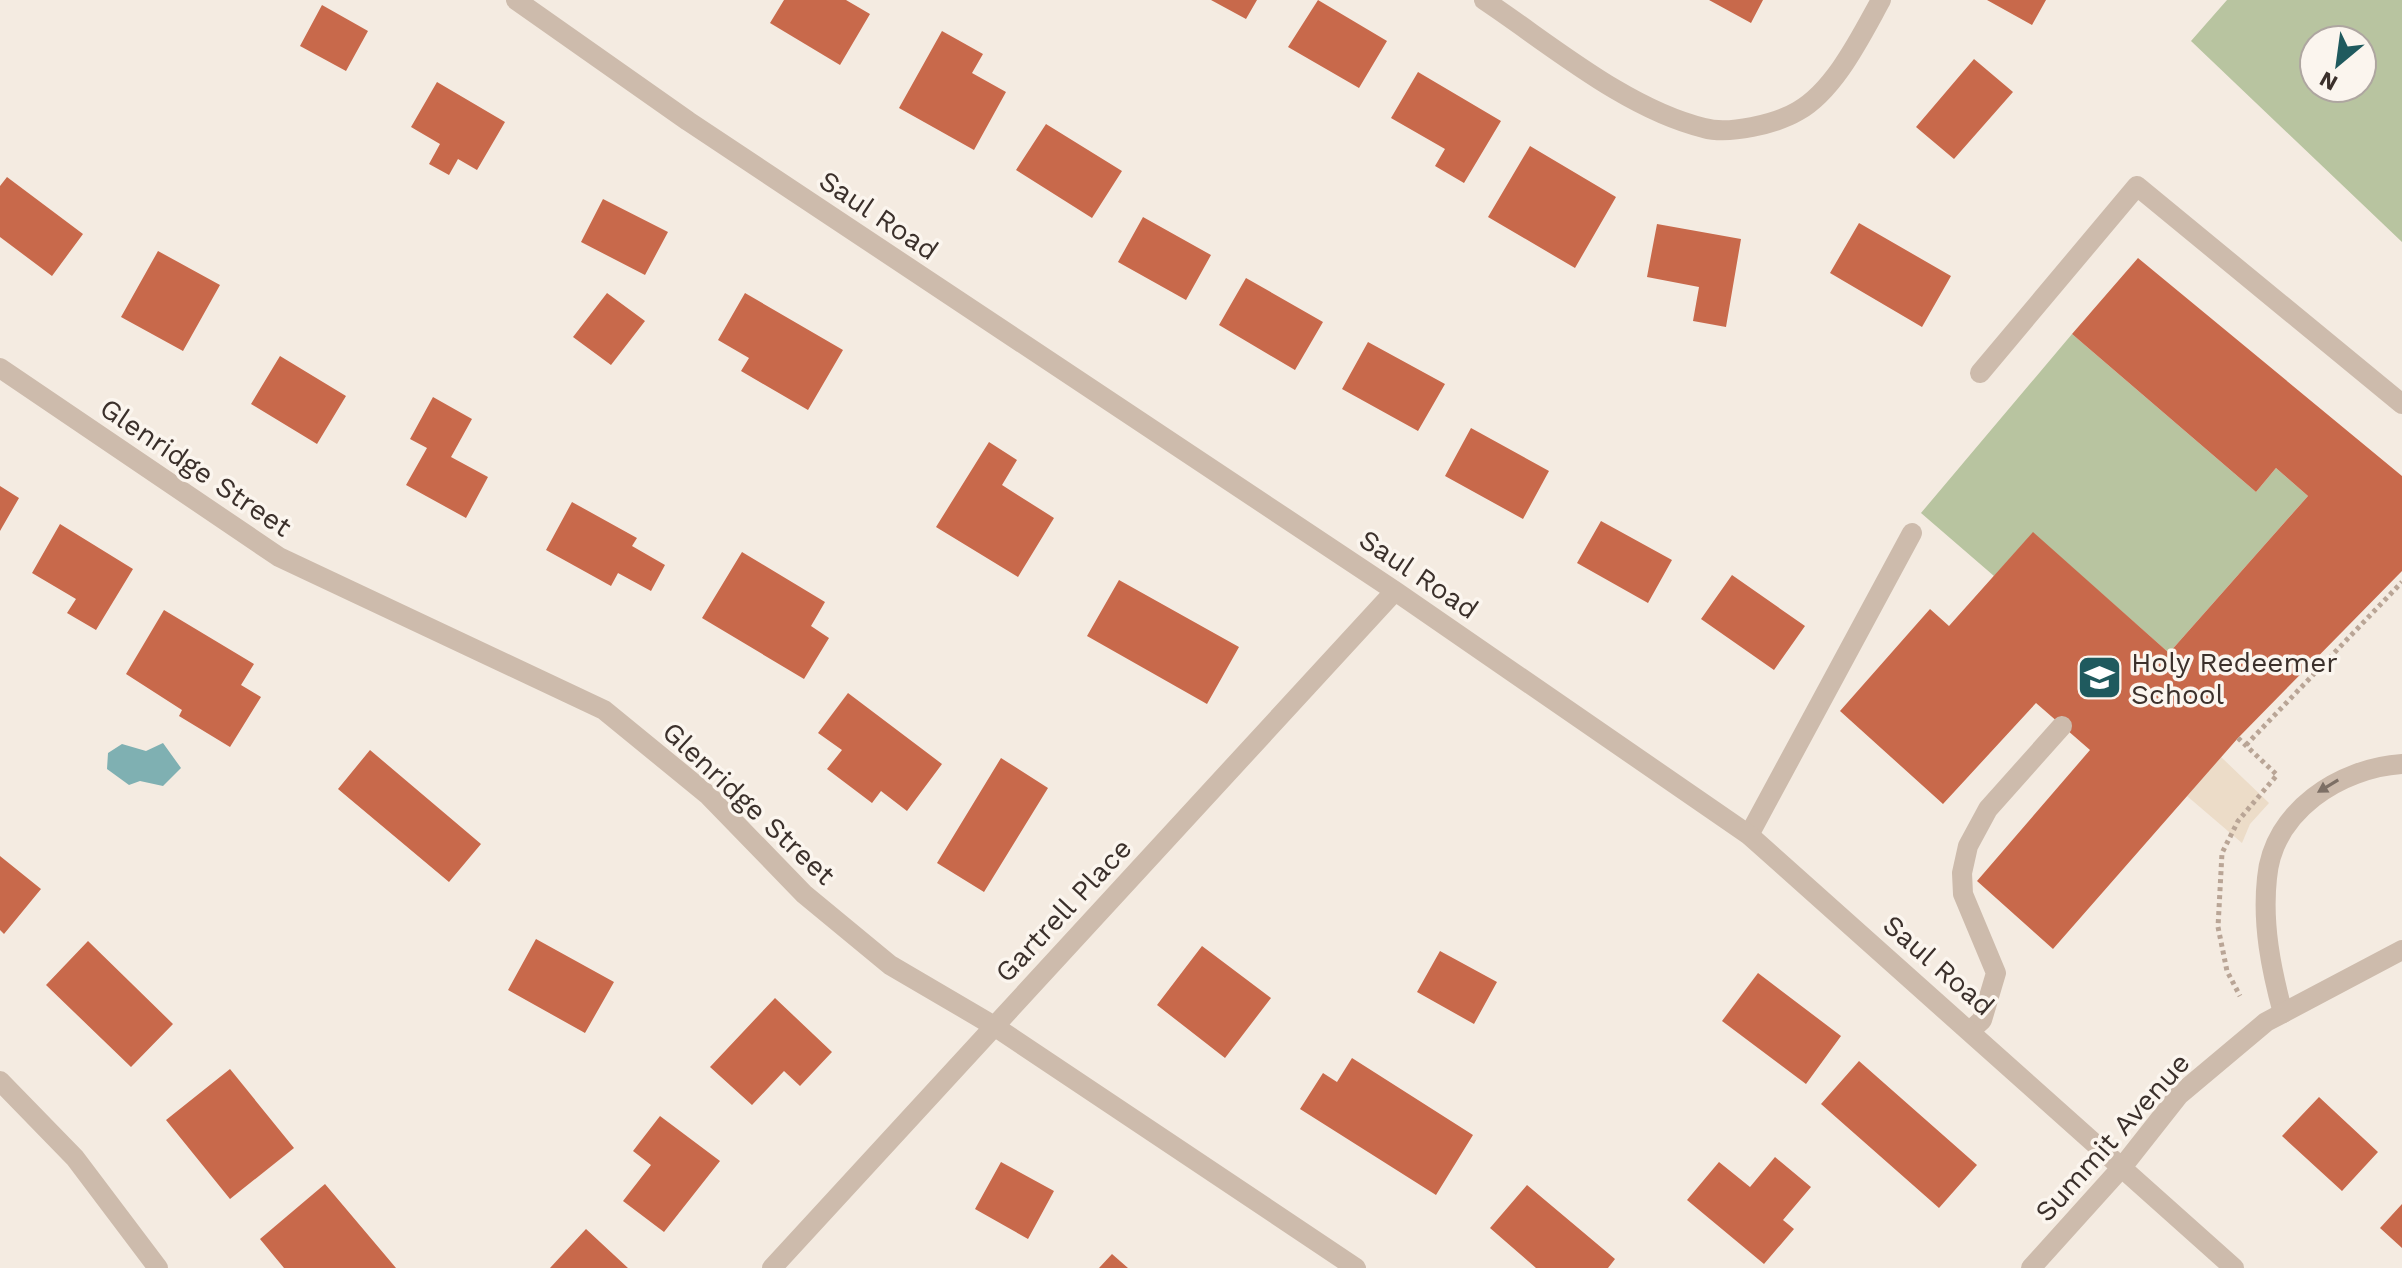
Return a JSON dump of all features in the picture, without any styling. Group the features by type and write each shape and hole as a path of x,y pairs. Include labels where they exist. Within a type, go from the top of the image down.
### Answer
{"street":[{"name":"Saul Road","path":"516,0 688,121 1395,591 1749,835 2234,1268"},
{"path":"1484,0 1640,104 1705,129 1738,131 1799,111 1844,67 1881,0"},
{"path":"1980,373 2137,186 2402,404"},
{"name":"Glenridge Street","path":"0,368 279,557 604,710 708,795 804,894 890,965 994,1026 1356,1268"},
{"path":"1749,835 1912,533"},
{"name":"Gartrell Place","path":"772,1268 1395,591"},
{"path":"1971,1030 1982,1020 1996,973 1963,894 1962,873 1968,846 1988,809 2062,726"},
{"path":"2283,1013 2269,964 2266,917 2267,876 2278,842 2313,796 2342,778 2365,770 2402,764"},
{"name":"Summit Avenue","path":"2031,1268 2123,1166 2179,1095 2266,1022 2402,950"},
{"path":"0,1081 75,1158 158,1268"}],"path":[{"path":"2246,745 2402,582"},
{"path":"2238,738 2277,775 2238,821 2222,853 2218,927 2227,971 2240,996"}],"green space":[{"path":"2227,0 2402,0 2402,242 2191,41"},
{"path":"2072,334 2256,492 2276,468 2308,496 2169,653 2033,533 1994,576 1921,513"}],"shaded area":[{"path":"2221,757 2269,803 2250,824 2242,843 2187,796"}],"water":[{"path":"163,743 181,768 163,786 140,781 129,785 107,769 108,753 122,744 146,751"}],"building":[{"path":"784,0 846,0 870,14 840,65 770,23"},
{"path":"1211,0 1257,0 1246,19"},
{"path":"1318,0 1387,41 1359,88 1288,47"},
{"path":"1709,0 1763,0 1751,23"},
{"path":"1987,0 2046,0 2032,25"},
{"path":"322,5 368,31 346,71 300,46"},
{"path":"942,31 983,54 972,73 1006,92 974,150 899,108"},
{"path":"1974,59 2013,92 1954,159 1916,127"},
{"path":"1418,72 1501,121 1464,183 1435,166 1445,149 1391,118"},
{"path":"437,82 505,122 477,170 458,159 449,175 429,164 440,144 411,127"},
{"path":"1046,124 1122,171 1092,218 1016,170"},
{"path":"1530,146 1616,197 1575,268 1488,217"},
{"path":"7,177 83,234 52,276 0,237 0,186"},
{"path":"603,199 668,232 645,275 581,242"},
{"path":"1143,217 1211,255 1186,300 1118,262"},
{"path":"1859,223 1951,276 1922,327 1830,273"},
{"path":"1657,224 1741,239 1726,327 1693,321 1699,287 1647,277"},
{"path":"158,251 220,285 183,351 121,317"},
{"name":"Holy Redeemer School","path":"2138,258 2402,476 2402,571 2238,738 2053,949 1977,881 2090,750 2036,703 1943,804 1840,711 1930,609 1949,626 2033,532 2169,653 2308,496 2276,468 2256,492 2072,334"},
{"path":"1246,278 1323,322 1295,370 1219,325"},
{"path":"607,293 645,321 611,365 573,337"},
{"path":"745,293 843,350 808,410 741,371 749,358 718,340"},
{"path":"1368,342 1445,384 1418,431 1342,389"},
{"path":"280,356 346,396 317,444 251,404"},
{"path":"433,397 472,419 451,457 488,477 466,518 406,485 427,448 410,439"},
{"path":"1471,428 1549,471 1523,519 1445,476"},
{"path":"989,442 1017,460 1002,485 1054,518 1018,577 936,527"},
{"path":"0,486 19,498 0,531"},
{"path":"572,502 637,538 632,546 665,565 651,591 618,573 611,586 546,550"},
{"path":"1601,521 1672,560 1648,603 1577,563"},
{"path":"60,524 133,569 96,630 67,613 76,599 32,573"},
{"path":"742,552 825,602 811,626 829,638 804,679 702,618"},
{"path":"1732,575 1805,626 1774,670 1701,619"},
{"path":"1119,580 1239,647 1207,704 1087,636"},
{"path":"164,610 254,664 241,685 261,697 230,747 179,716 182,710 126,674"},
{"path":"848,693 942,764 907,811 881,791 872,803 827,769 842,750 818,733"},
{"path":"370,750 481,844 449,882 338,789"},
{"path":"1001,758 1048,788 984,892 937,863"},
{"path":"0,856 41,889 4,934 0,930"},
{"path":"536,939 614,982 585,1033 508,990"},
{"path":"88,941 173,1024 131,1067 46,985"},
{"path":"1202,946 1271,998 1225,1058 1157,1005"},
{"path":"1440,951 1497,982 1474,1024 1417,992"},
{"path":"1758,973 1841,1036 1806,1084 1722,1021"},
{"path":"775,998 832,1052 800,1086 784,1071 752,1105 710,1067"},
{"path":"1352,1058 1473,1135 1436,1195 1300,1109 1323,1073 1337,1082"},
{"path":"1859,1061 1977,1165 1939,1208 1821,1104"},
{"path":"230,1069 294,1148 230,1199 166,1120"},
{"path":"2319,1097 2378,1152 2342,1191 2282,1136"},
{"path":"660,1116 720,1161 664,1232 623,1201 651,1165 633,1151"},
{"path":"1775,1157 1811,1187 1783,1220 1794,1229 1764,1264 1687,1200 1719,1162 1750,1187"},
{"path":"1001,1162 1054,1191 1028,1239 975,1209"},
{"path":"325,1184 396,1268 284,1268 260,1239"},
{"path":"1527,1185 1615,1259 1608,1268 1536,1268 1490,1228"},
{"path":"2402,1204 2402,1248 2380,1228"},
{"path":"586,1229 628,1268 550,1268"},
{"path":"1112,1254 1128,1268 1099,1268"}],"place":[{"name":"Holy Redeemer School","path":"2100,678"}]}
